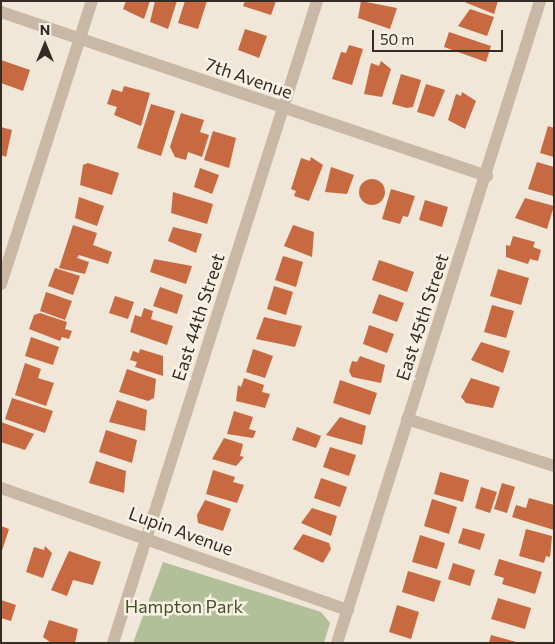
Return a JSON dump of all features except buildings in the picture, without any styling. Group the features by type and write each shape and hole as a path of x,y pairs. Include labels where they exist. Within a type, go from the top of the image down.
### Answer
{"street":[{"path":"1,284 92,1"},
{"name":"East 44th Street","path":"113,643 317,1"},
{"name":"East 45th Street","path":"338,643 487,176 540,1"},
{"name":"7th Avenue","path":"1,12 487,176"},
{"path":"408,419 554,466"},
{"name":"Lupin Avenue","path":"1,488 147,537 348,610"}],"green space":[{"name":"Hampton Park","path":"163,562 321,612 330,623 324,643 133,643"}]}
